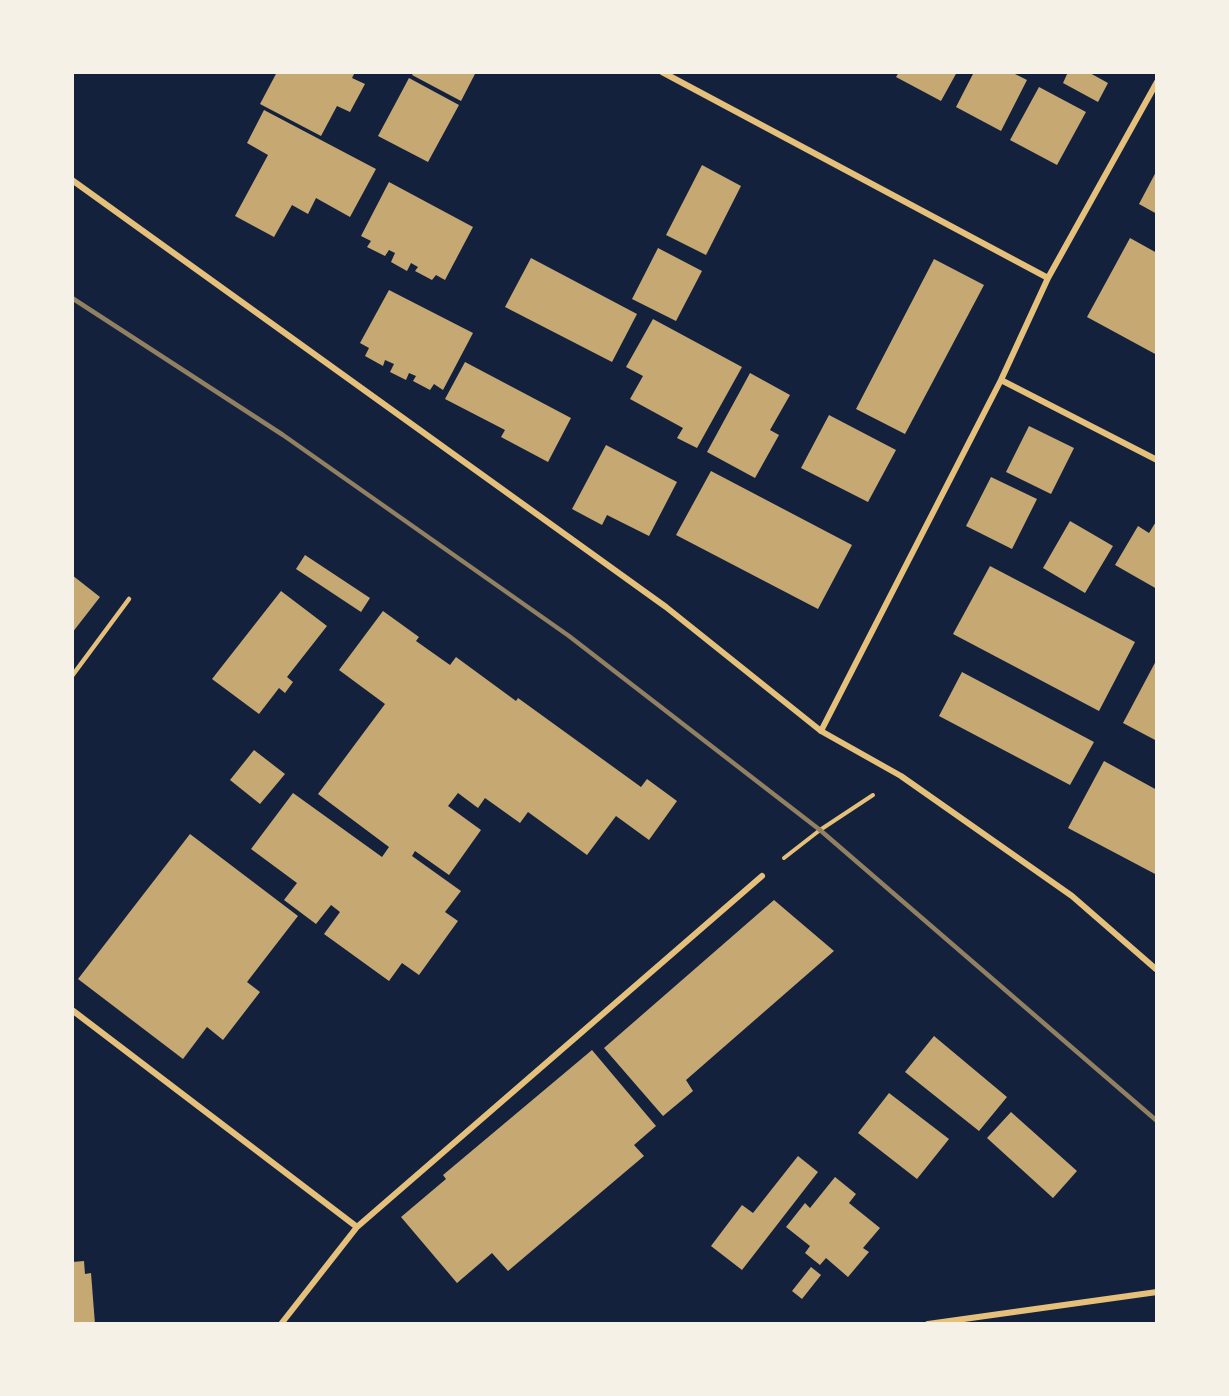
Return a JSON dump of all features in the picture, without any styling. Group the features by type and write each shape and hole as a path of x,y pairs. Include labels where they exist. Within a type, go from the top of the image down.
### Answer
{"street":[{"path":"662,72 1048,278"},
{"path":"821,731 1001,380 1048,278 1157,82"},
{"path":"72,180 666,607 821,731 901,776 1072,896 1157,970"},
{"path":"1001,380 1157,460"},
{"path":"282,1324 357,1227 762,876"},
{"path":"72,1010 357,1227"},
{"path":"928,1324 1157,1292"}],"lane":[{"path":"72,676 129,599"}],"path":[{"path":"762,876 820,830 901,776"}],"building":[{"path":"277,72 355,72 352,78 365,84 350,112 337,106 321,136 260,104"},
{"path":"414,72 476,72 461,101 412,75"},
{"path":"899,72 957,72 941,101 896,77"},
{"path":"974,72 1011,72 1027,80 1001,131 956,107"},
{"path":"1068,72 1088,72 1108,83 1098,102 1063,83"},
{"path":"409,78 459,105 428,162 378,136"},
{"path":"1039,87 1086,112 1057,165 1010,140"},
{"path":"264,110 376,169 350,217 316,198 308,214 292,205 274,237 235,216 268,155 247,143"},
{"path":"702,165 741,186 706,255 666,235"},
{"path":"1157,170 1157,214 1139,204"},
{"path":"389,182 473,227 445,280 436,275 432,280 415,271 418,267 411,263 407,271 391,262 395,253 389,250 385,256 367,247 371,241 361,236"},
{"path":"1130,238 1157,253 1157,355 1087,317"},
{"path":"658,248 702,271 676,321 632,299"},
{"path":"531,258 637,314 612,362 505,307"},
{"path":"934,259 984,285 905,434 856,409"},
{"path":"389,290 473,333 443,390 434,384 430,390 413,381 416,376 409,373 406,380 390,372 394,364 385,360 383,366 365,356 369,348 360,343"},
{"path":"653,319 742,367 697,448 677,438 683,428 630,399 643,376 626,367"},
{"path":"465,362 571,418 548,462 501,437 505,430 445,399"},
{"path":"750,373 790,395 770,430 779,435 755,478 707,452"},
{"path":"829,415 896,450 868,502 801,468"},
{"path":"1029,426 1074,448 1051,494 1006,472"},
{"path":"606,445 677,482 649,536 607,515 602,525 572,509"},
{"path":"711,471 852,545 818,609 676,535"},
{"path":"991,477 1037,499 1012,549 966,526"},
{"path":"1157,520 1157,589 1115,565 1138,526 1149,533"},
{"path":"1070,521 1113,546 1085,593 1043,568"},
{"path":"305,555 370,598 361,612 296,569"},
{"path":"990,566 1135,642 1099,711 953,634"},
{"path":"72,575 100,597 72,633"},
{"path":"281,591 327,626 287,677 293,682 285,693 279,688 259,714 212,679"},
{"path":"383,611 419,637 416,641 450,665 456,657 516,701 518,698 641,787 647,779 677,801 649,840 616,816 587,855 528,812 520,823 485,798 478,808 458,793 448,806 481,830 449,875 415,851 412,856 461,891 445,912 458,921 419,975 402,963 389,981 324,934 340,912 331,905 316,924 284,900 297,883 251,849 293,793 382,857 389,847 318,794 385,704 339,670"},
{"path":"1157,659 1157,741 1123,723"},
{"path":"962,672 1094,742 1070,785 939,716"},
{"path":"254,750 285,774 260,804 230,780"},
{"path":"1104,761 1157,790 1157,875 1068,828"},
{"path":"190,834 298,916 247,982 260,992 223,1040 207,1027 183,1059 78,979"},
{"path":"774,900 834,951 686,1080 693,1091 663,1116 604,1048"},
{"path":"934,1036 1007,1097 979,1131 905,1072"},
{"path":"592,1050 656,1126 634,1145 644,1156 508,1271 492,1253 457,1283 401,1217 446,1179 443,1175"},
{"path":"889,1093 949,1139 917,1179 858,1133"},
{"path":"1011,1112 1077,1171 1053,1198 987,1138"},
{"path":"798,1156 818,1172 742,1270 711,1246 742,1205 753,1213"},
{"path":"835,1177 856,1194 849,1203 880,1228 863,1248 869,1252 848,1277 826,1258 820,1265 805,1253 810,1246 786,1227 805,1203 810,1208"},
{"path":"84,1261 85,1274 91,1273 95,1324 72,1324 72,1262"},
{"path":"811,1267 821,1275 802,1299 792,1291"}],"railway":[{"path":"72,298 283,435 569,636 820,830 1157,1121"}]}
